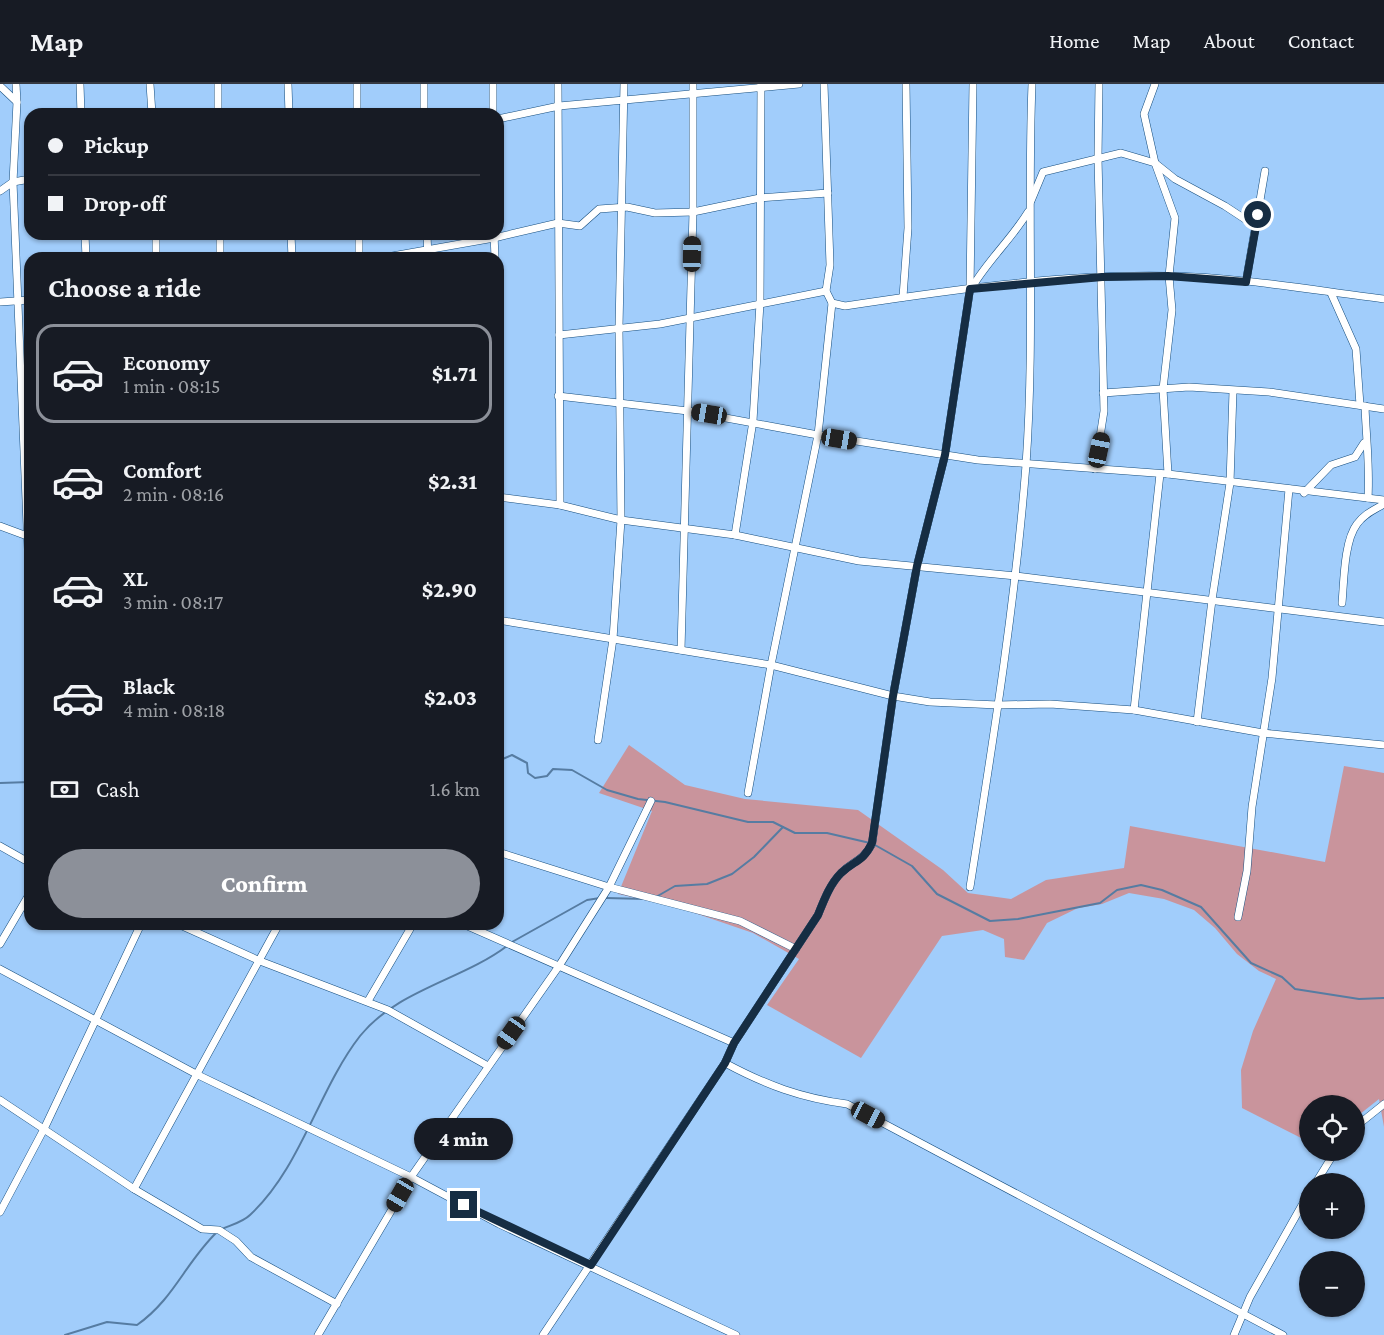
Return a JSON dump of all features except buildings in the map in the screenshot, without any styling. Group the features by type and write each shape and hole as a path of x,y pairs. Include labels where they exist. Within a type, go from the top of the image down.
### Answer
{"street":[{"path":"16,84 13,182 24,442"},
{"path":"80,84 81,108"},
{"path":"150,84 152,108"},
{"path":"218,84 218,108"},
{"path":"288,84 289,108"},
{"path":"357,84 357,108"},
{"path":"424,84 424,108"},
{"path":"493,84 493,108"},
{"path":"558,84 560,505"},
{"path":"598,740 613,639 621,520 619,328 624,84"},
{"path":"681,650 693,212 693,84"},
{"path":"504,118 559,106 799,84"},
{"path":"748,793 771,665 818,435 832,303 826,291 830,265 824,84"},
{"path":"903,297 908,217 906,84"},
{"path":"543,1335 725,1063 734,1043 841,873 865,857 872,843 893,696 917,566 945,455 970,289 973,84"},
{"path":"970,887 1016,576 1026,464 1032,84"},
{"path":"1095,469 1103,430 1102,277 1098,158 1099,84"},
{"path":"1134,710 1147,592 1164,474 1162,389 1172,310 1168,276 1175,218 1155,163 1143,114 1155,84"},
{"path":"0,86 17,102"},
{"path":"735,535 753,422 760,303 761,86"},
{"path":"970,289 984,266 1013,237 1029,211 1043,172 1121,153 1155,163 1175,179 1225,206 1257,227"},
{"path":"1246,282 1265,171"},
{"path":"0,191 13,182 24,179"},
{"path":"504,234 558,223 580,226 599,209 622,207 655,213 693,212 760,198 828,193"},
{"path":"428,240 428,249"},
{"path":"412,252 474,240"},
{"path":"832,303 845,306 970,289 1102,277 1168,276 1246,282 1384,299"},
{"path":"559,335 660,324 690,316 826,291"},
{"path":"1331,293 1356,349 1369,472 1368,498"},
{"path":"0,302 24,301"},
{"path":"1103,393 1189,387 1269,392 1384,409"},
{"path":"1197,722 1212,600 1230,483 1233,390"},
{"path":"558,396 688,411 945,455 1026,464 1164,474 1289,489 1304,493 1368,498 1384,502"},
{"path":"1304,493 1331,465 1354,457 1366,438"},
{"path":"1238,917 1247,871 1252,807 1279,608 1289,489"},
{"path":"504,498 560,505 621,520 684,526 735,535 796,550 859,561 1016,576 1384,622"},
{"path":"1342,603 1346,562 1356,525 1366,514 1384,502"},
{"path":"0,526 24,535"},
{"path":"504,621 771,665 893,696 930,702 998,705 1050,704 1134,710 1263,733 1384,745"},
{"path":"318,1335 411,1177 559,966 609,886 651,801"},
{"path":"0,846 24,860"},
{"path":"504,854 609,886 740,921 795,949"},
{"path":"0,944 24,903"},
{"path":"0,1212 44,1129 138,930"},
{"path":"191,930 260,961 368,1001 488,1066"},
{"path":"134,1190 276,930"},
{"path":"368,1001 409,930"},
{"path":"477,930 734,1043"},
{"path":"0,969 198,1075 411,1177 499,1224 591,1265 736,1335"},
{"path":"725,1063 763,1084 816,1100 847,1104 1283,1335"},
{"path":"0,1100 134,1190 202,1229 219,1230 236,1241 251,1257 338,1304"},
{"path":"1365,1119 1384,1104"},
{"path":"1234,1335 1299,1211"}],"shaded area":[{"path":"629,745 685,785 745,799 858,810 943,870 968,893 1011,899 1046,880 1124,868 1130,826 1325,862 1344,766 1384,773 1384,1127 1379,1099 1365,1110 1365,1095 1299,1095 1299,1137 1242,1108 1241,1070 1253,1031 1276,979 1259,971 1237,954 1215,928 1194,910 1164,899 1129,893 1102,904 1078,908 1047,923 1024,960 1005,957 1004,939 983,930 942,936 861,1058 767,1005 799,959 753,933 680,908 618,894 652,811 599,793"}],"waterway":[{"path":"504,758 512,755 527,763 528,773 535,778 547,776 553,769 572,770 607,790 638,799 665,802 748,822 773,822 795,833 827,833 870,843"},
{"path":"0,783 24,782"},
{"path":"656,897 675,886 707,884 732,874 754,857 783,827"},
{"path":"875,845 912,866 937,894 990,921 1018,919 1100,903 1117,890 1141,885 1162,890 1201,907 1251,963 1282,977 1295,989 1359,999 1384,998"},
{"path":"512,942 587,900 600,898"},
{"path":"606,898 645,899"},
{"path":"222,1229 247,1217 268,1196 296,1152 345,1057 375,1020 411,996 470,968 507,946"},
{"path":"65,1335 107,1322 137,1325 161,1304 196,1256 217,1232"}],"route":[{"path":"464,1205 499,1224 591,1265 725,1063 734,1043 818,915 827,893 841,873 865,857 872,843 893,696 917,566 945,455 970,289 1102,277 1168,276 1246,282 1258,215"}]}
